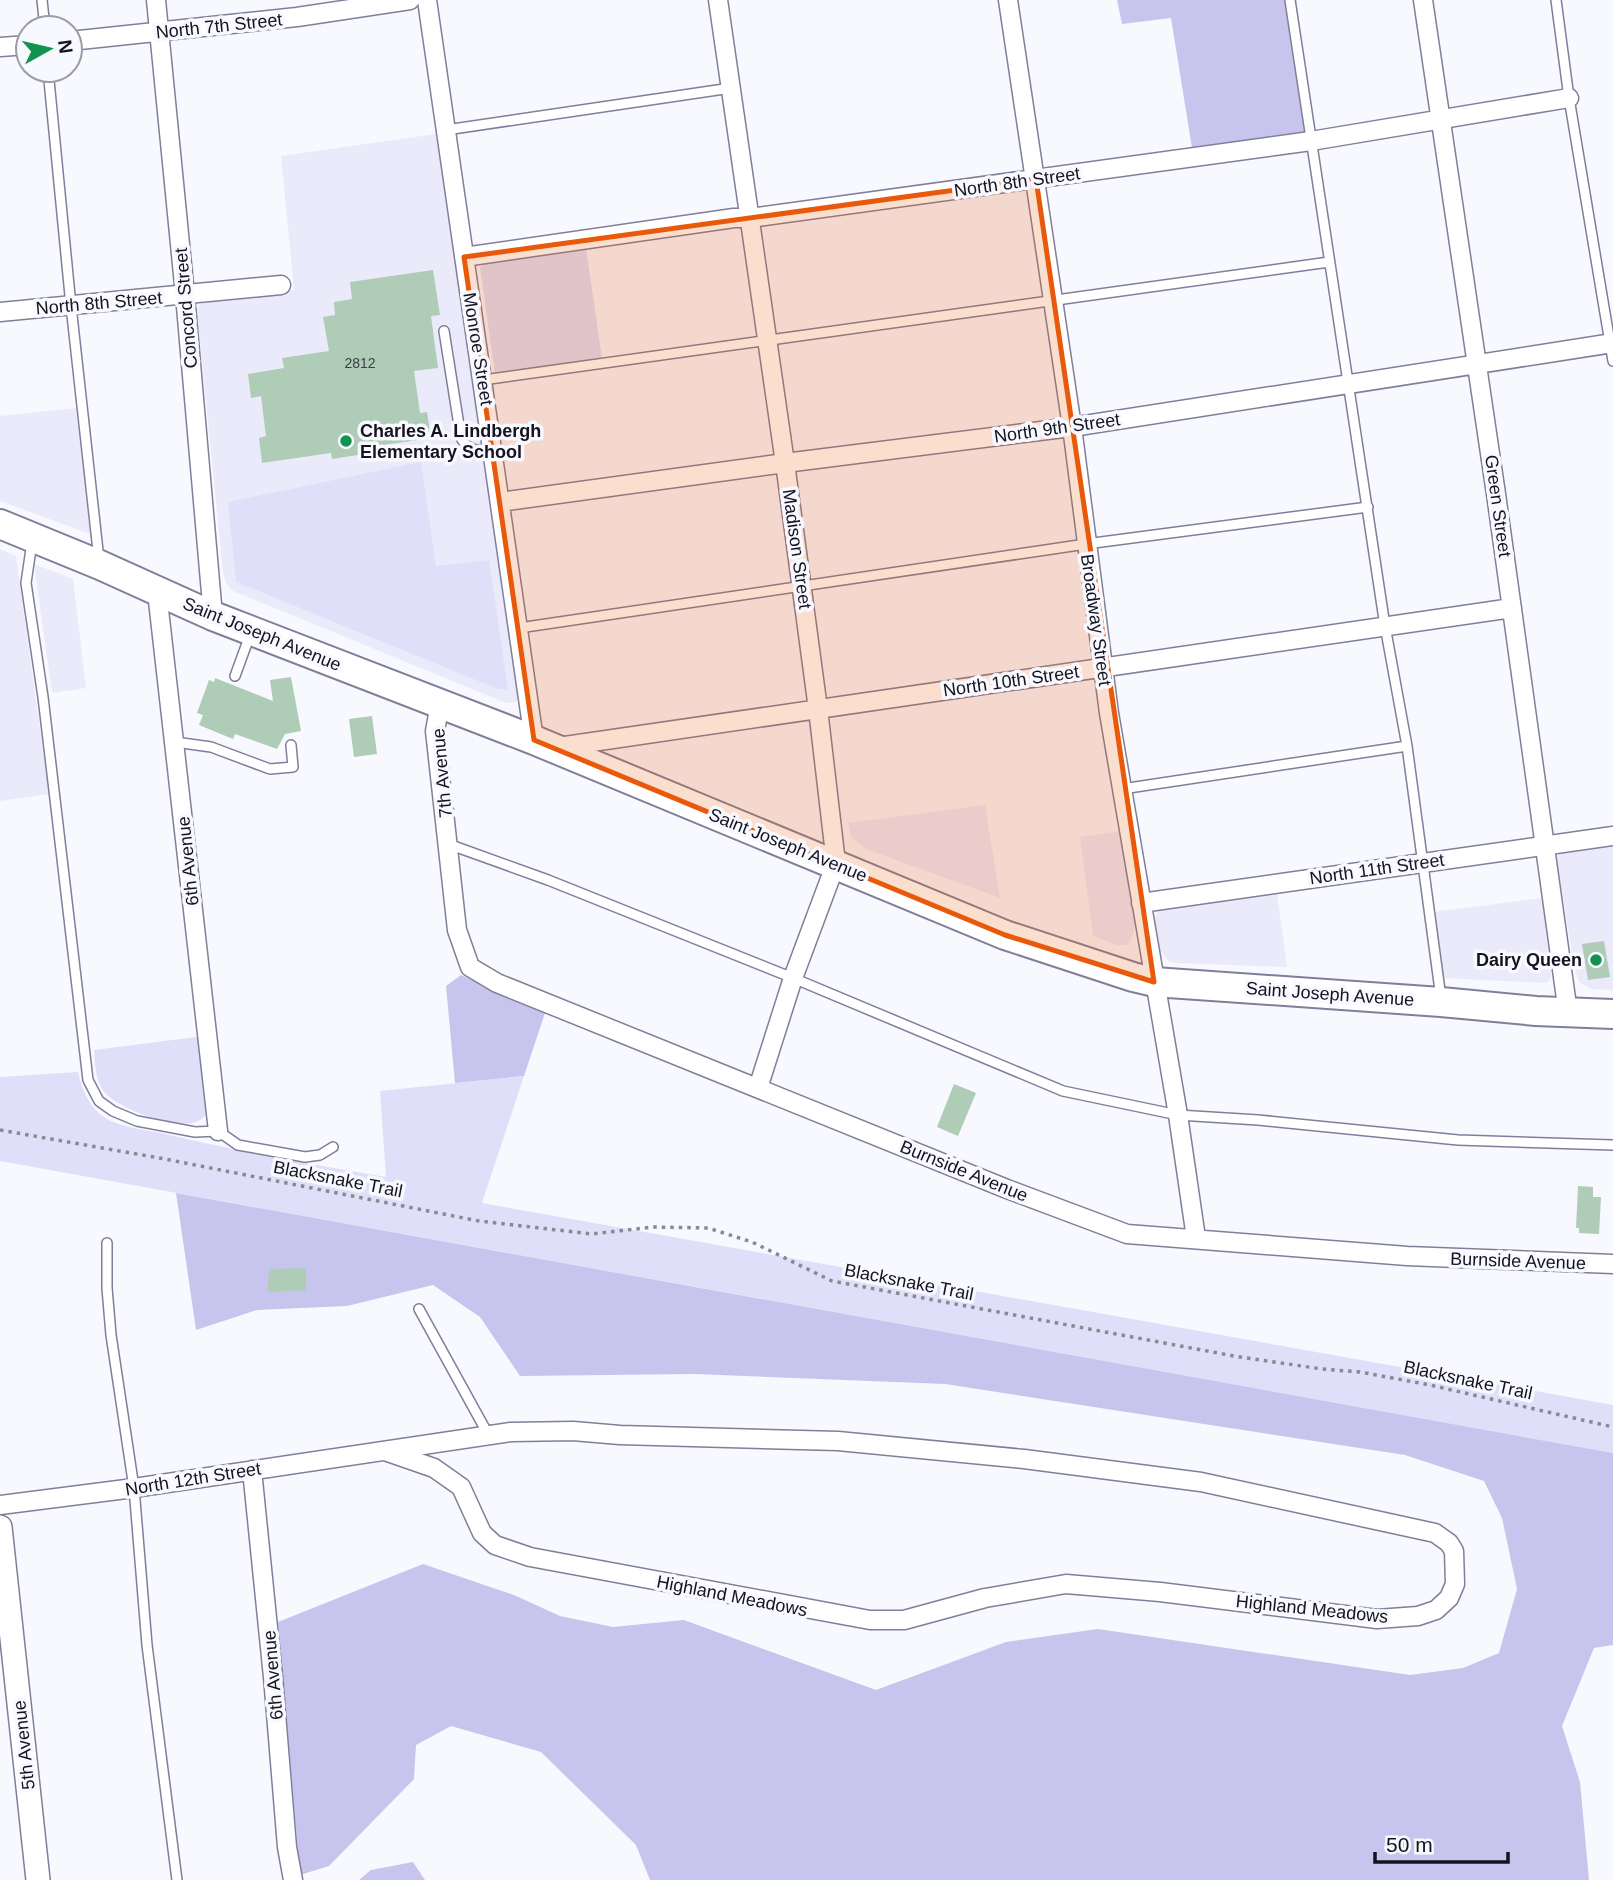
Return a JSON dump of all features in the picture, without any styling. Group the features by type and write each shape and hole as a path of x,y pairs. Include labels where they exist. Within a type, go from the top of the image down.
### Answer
{"main road":[{"name":"Saint Joseph Avenue","path":"0,524 213,616 542,744 836,863 1005,935 1154,982 1568,1013 1613,1014"}],"street":[{"name":"Concord Street","path":"156,0 213,616"},
{"name":"North 7th Street","path":"84,40 297,17 410,0"},
{"name":"Monroe Street","path":"427,0 519,628 542,744"},
{"name":"Madison Street","path":"718,0 802,586 836,863 793,978 758,1088"},
{"name":"Broadway Street","path":"1008,0 1054,300 1103,667 1196,1238"},
{"name":"Green Street","path":"1423,0 1568,1013"},
{"name":"North 8th Street","path":"464,257 1311,141 1569,98"},
{"name":"North 8th Street","path":"0,312 281,285"},
{"name":"North 9th Street","path":"500,502 1072,427 1476,363 1612,349"},
{"name":"6th Avenue","path":"158,592 218,1131"},
{"name":"North 10th Street","path":"542,744 818,709 1512,608"},
{"name":"7th Avenue","path":"440,703 435,731 448,844"},
{"name":"North 11th Street","path":"1141,903 1613,836"},
{"name":"Burnside Avenue","path":"448,844 457,930 465,957 476,973 497,984 1007,1189 1127,1234 1407,1256 1613,1264"},
{"name":"Highland Meadows","path":"573,1431 620,1435 838,1441 1024,1459 1201,1482 1436,1533 1454,1550 1455,1584 1449,1598 1436,1610 1418,1616 1377,1619 1160,1592 1066,1584 985,1598 904,1620 870,1620 530,1558 495,1545 482,1534 461,1487 434,1468 385,1451 511,1432 573,1431"},
{"name":"North 12th Street","path":"0,1505 385,1451"},
{"name":"6th Avenue","path":"252,1470 274,1677 287,1847 293,1880"},
{"name":"5th Avenue","path":"0,1527 38,1880"}],"lane":[{"path":"1290,0 1385,626 1407,746 1441,1002"},
{"path":"1556,0 1569,98 1612,349"},
{"path":"49,84 100,565"},
{"path":"446,130 731,88"},
{"path":"483,380 1329,262"},
{"path":"444,331 461,438 466,447 475,451 493,450"},
{"path":"519,628 1086,544 1368,507"},
{"path":"32,538 26,583 46,722 88,1080 99,1101 113,1111 137,1121 195,1132 218,1131 237,1144 305,1157 320,1155 333,1147"},
{"path":"235,676 252,631"},
{"path":"175,742 211,747 270,769 293,767 291,745"},
{"path":"1122,789 1407,746"},
{"path":"448,844 548,880 793,978 1063,1091 1178,1115 1258,1120 1458,1140 1613,1145"},
{"path":"107,1243 111,1335 134,1488 147,1645 177,1880"},
{"path":"419,1309 489,1436"}],"path":[{"name":"Blacksnake Trail","path":"0,1130 165,1159 479,1221 592,1234 653,1227 708,1228 752,1242 832,1281 1234,1356 1360,1372 1430,1385 1613,1427"}],"highlighted area":[{"path":"1036,179 1154,982 1005,935 534,740 464,257"}],"shaded area":[{"path":"1117,0 1296,0 1317,146 1206,163 1192,148 1171,18 1122,24"},
{"name":"Charles A. Lindbergh Elementary School","path":"436,134 519,695 516,702 506,703 233,591 227,585 223,573 197,310 201,303 209,298 294,290 281,156"},
{"path":"586,248 602,358 495,374 480,267 487,262"},
{"path":"76,408 90,534 0,501 0,416"},
{"path":"421,462 436,566 489,560 508,689 498,689 236,582 228,502"},
{"path":"0,549 16,556 49,794 0,801"},
{"path":"34,564 73,579 86,688 52,693"},
{"path":"985,805 1000,898 866,849 851,837 848,823"},
{"path":"1121,831 1135,926 1127,945 1117,945 1093,936 1080,837"},
{"path":"1613,841 1613,990 1591,989 1579,982 1574,966 1557,858 1560,851"},
{"path":"1277,893 1287,967 1177,963 1168,961 1160,950 1154,922 1161,909"},
{"path":"1542,898 1551,977 1547,983 1441,978 1433,912"},
{"path":"461,975 545,1013 524,1076 455,1083 446,986"},
{"path":"204,1036 209,1101 204,1117 195,1122 183,1124 153,1118 123,1106 101,1087 96,1072 94,1050"},
{"path":"78,1072 92,1105 100,1114 121,1125 386,1177 380,1091 524,1076 482,1203 1613,1405 1613,1453 0,1161 0,1077"},
{"path":"176,1193 1613,1453 1613,1645 1594,1648 1562,1726 1580,1782 1589,1880 650,1880 636,1845 541,1752 451,1726 416,1745 414,1779 329,1866 300,1875 278,1622 423,1564 514,1595 560,1616 613,1627 684,1620 876,1690 1006,1642 1098,1629 1410,1675 1463,1668 1499,1653 1517,1589 1502,1518 1484,1481 1405,1455 945,1384 694,1374 520,1376 480,1317 433,1285 347,1306 257,1310 196,1330"},
{"path":"413,1862 425,1880 359,1880 371,1870"}],"building":[{"name":"Charles A. Lindbergh Elementary School","path":"433,270 440,315 431,316 438,368 414,371 420,413 427,412 431,438 363,448 364,454 332,459 331,453 262,463 259,438 266,436 261,396 251,398 248,374 284,368 282,358 329,351 323,317 335,315 334,302 352,299 350,282"},
{"path":"291,677 301,731 285,734 277,749 235,734 233,739 199,725 203,715 197,713 209,680 214,682 215,678 273,701 270,680"},
{"path":"372,716 377,754 354,757 349,719"},
{"name":"Dairy Queen","path":"1604,941 1610,977 1588,980 1582,944"},
{"path":"954,1084 976,1093 958,1136 937,1127"},
{"path":"1578,1186 1593,1187 1593,1197 1601,1197 1599,1234 1579,1233 1579,1228 1576,1228"},
{"path":"306,1268 306,1290 268,1292 269,1269"}],"place":[{"name":"Charles A. Lindbergh Elementary School","path":"346,441"},
{"name":"Dairy Queen","path":"1596,960"}]}
